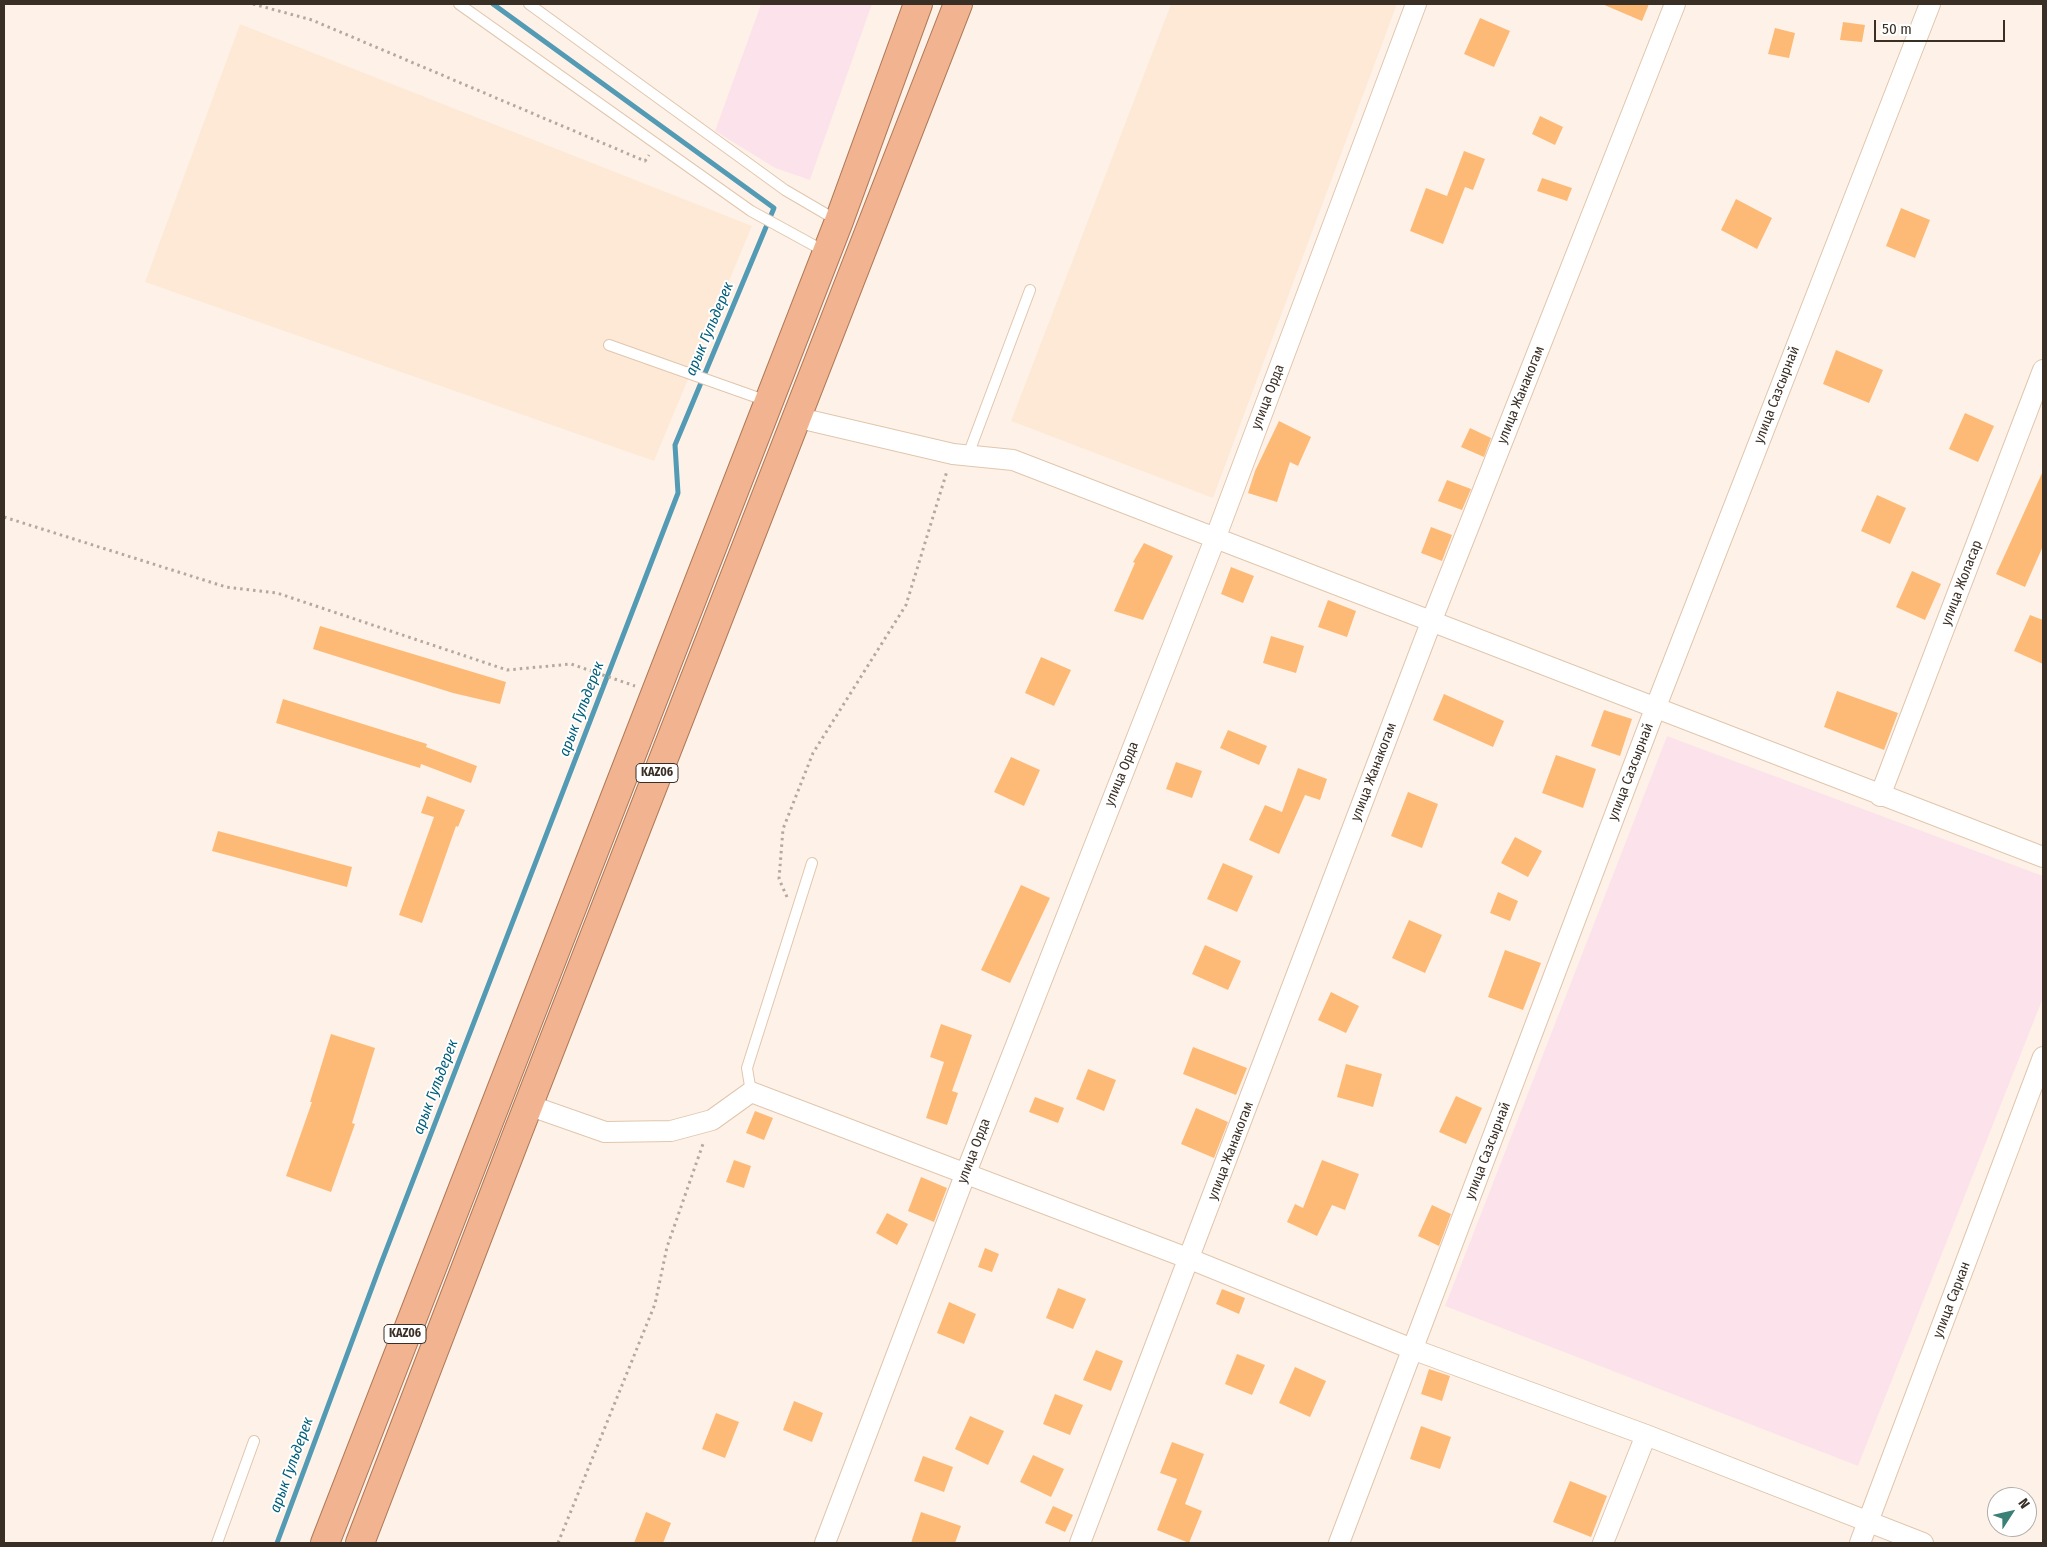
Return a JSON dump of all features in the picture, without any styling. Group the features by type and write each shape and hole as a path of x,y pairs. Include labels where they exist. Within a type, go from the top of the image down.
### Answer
{"highway":[{"name":"KАZ06","path":"325,1543 485,1126 839,221 918,4"},
{"name":"KАZ06","path":"360,1543 795,418 958,4"},
{"path":"485,1126 516,1137"}],"street":[{"name":"улица Орда","path":"825,1543 964,1175 1215,539 1416,4"},
{"name":"улица Жанакогам","path":"1080,1543 1190,1259 1431,622 1675,4"},
{"name":"улица Сазсырнай","path":"1339,1543 1655,709 1930,4"},
{"name":"улица Жоласар","path":"1880,796 2043,370"},
{"path":"795,418 960,455 1013,460 1880,796 2043,857"},
{"name":"улица Саркан","path":"1860,1543 2043,1057"},
{"path":"528,1106 605,1132 672,1131 712,1120 751,1092 964,1175 1190,1259 1412,1349 1646,1435 1924,1543"},
{"path":"1604,1543 1646,1435"}],"lane":[{"path":"459,4 751,211 826,253"},
{"path":"530,4 785,190 839,221"},
{"path":"960,455 1030,290"},
{"path":"609,344 768,401"},
{"path":"751,1092 747,1068 812,863"},
{"path":"217,1543 254,1441"}],"path":[{"path":"253,4 312,20 645,161 657,144"},
{"path":"795,916 779,878 783,829 814,753 906,605 960,455"},
{"path":"4,517 226,587 276,593 507,670 571,664 654,693"},
{"path":"558,1543 655,1304 667,1247 712,1120"}],"shaded area":[{"path":"761,4 872,4 810,180 775,168 715,131"},
{"path":"1171,4 1397,4 1213,498 1011,421"},
{"path":"240,24 752,226 654,461 145,282"},
{"path":"1667,736 2043,876 2043,998 1858,1466 1445,1306"}],"building":[{"path":"1602,4 1649,4 1642,21"},
{"path":"1480,18 1510,31 1494,67 1464,54"},
{"path":"1843,22 1865,25 1862,42 1840,40"},
{"path":"1775,28 1795,33 1789,58 1768,54"},
{"path":"1540,116 1563,127 1555,145 1532,134"},
{"path":"1464,151 1485,159 1473,190 1465,187 1443,244 1410,231 1426,188 1447,196"},
{"path":"1542,178 1572,188 1567,201 1537,191"},
{"path":"1736,199 1772,218 1757,249 1721,230"},
{"path":"1901,208 1930,220 1915,258 1886,246"},
{"path":"1836,350 1883,370 1869,403 1823,384"},
{"path":"1965,413 1994,426 1978,462 1949,449"},
{"path":"1279,421 1311,437 1298,466 1290,462 1277,502 1248,493 1255,471"},
{"path":"1470,428 1491,438 1484,457 1461,447"},
{"path":"2043,471 2043,546 2025,587 1996,574"},
{"path":"1447,480 1471,489 1462,510 1438,501"},
{"path":"1877,495 1906,508 1890,544 1861,531"},
{"path":"1431,527 1452,535 1442,561 1421,553"},
{"path":"1144,543 1173,556 1143,620 1114,611 1135,563 1133,562"},
{"path":"1231,567 1254,576 1243,603 1221,594"},
{"path":"1912,571 1941,584 1925,620 1896,607"},
{"path":"1328,600 1356,611 1347,637 1318,627"},
{"path":"2030,615 2043,620 2043,664 2014,651"},
{"path":"320,626 506,682 500,704 453,693 313,649"},
{"path":"1271,636 1304,646 1296,673 1263,663"},
{"path":"1041,657 1071,670 1054,706 1025,693"},
{"path":"1837,691 1898,713 1884,750 1824,727"},
{"path":"1444,694 1504,721 1493,747 1433,720"},
{"path":"283,699 427,744 426,747 477,766 471,783 421,764 420,768 276,723"},
{"path":"1604,710 1632,719 1620,756 1591,746"},
{"path":"1228,730 1267,746 1259,765 1220,748"},
{"path":"1556,755 1596,769 1583,808 1542,793"},
{"path":"1011,757 1040,770 1024,806 994,792"},
{"path":"1176,762 1202,771 1192,798 1166,789"},
{"path":"1298,768 1327,779 1320,800 1305,795 1279,854 1249,840 1265,805 1282,812"},
{"path":"1408,792 1438,804 1422,848 1391,836"},
{"path":"427,796 465,810 458,827 456,826 422,923 399,915 434,817 421,813"},
{"path":"218,831 352,867 347,887 212,851"},
{"path":"1515,837 1542,851 1528,877 1501,863"},
{"path":"1223,863 1253,876 1237,912 1207,899"},
{"path":"1021,885 1050,898 1010,983 981,970"},
{"path":"1498,892 1518,901 1510,921 1490,913"},
{"path":"1409,920 1442,935 1425,973 1392,958"},
{"path":"1205,945 1241,961 1228,990 1192,974"},
{"path":"1505,950 1541,963 1523,1010 1488,997"},
{"path":"1331,992 1359,1006 1346,1033 1318,1020"},
{"path":"941,1024 972,1035 952,1091 958,1093 947,1125 926,1118 944,1062 930,1057"},
{"path":"331,1034 375,1048 352,1123 355,1124 331,1192 286,1176 312,1102 310,1102"},
{"path":"1193,1047 1247,1068 1236,1095 1183,1074"},
{"path":"1346,1064 1382,1074 1373,1107 1337,1097"},
{"path":"1088,1069 1116,1080 1104,1111 1076,1099"},
{"path":"1456,1096 1482,1108 1466,1144 1439,1132"},
{"path":"1035,1097 1064,1108 1058,1123 1029,1112"},
{"path":"1196,1108 1228,1122 1214,1158 1181,1144"},
{"path":"755,1111 773,1118 764,1140 746,1133"},
{"path":"734,1160 751,1166 744,1188 726,1182"},
{"path":"1322,1160 1359,1174 1345,1210 1332,1205 1317,1236 1287,1222 1295,1204 1303,1208"},
{"path":"921,1177 947,1188 934,1222 908,1211"},
{"path":"1432,1205 1451,1214 1439,1246 1418,1236"},
{"path":"887,1213 908,1224 897,1245 876,1233"},
{"path":"985,1248 999,1254 992,1272 978,1267"},
{"path":"1058,1288 1086,1299 1073,1329 1046,1318"},
{"path":"1222,1289 1245,1298 1239,1314 1216,1304"},
{"path":"949,1302 976,1314 964,1344 937,1333"},
{"path":"1096,1350 1123,1361 1111,1391 1083,1380"},
{"path":"1237,1354 1265,1365 1252,1395 1225,1384"},
{"path":"1295,1367 1326,1381 1310,1417 1279,1403"},
{"path":"1429,1369 1450,1376 1442,1401 1421,1394"},
{"path":"1055,1394 1083,1405 1070,1435 1043,1424"},
{"path":"794,1401 823,1413 812,1442 783,1430"},
{"path":"716,1413 739,1422 725,1458 702,1449"},
{"path":"970,1416 1004,1431 988,1465 955,1449"},
{"path":"1421,1426 1451,1437 1440,1469 1410,1459"},
{"path":"1172,1442 1204,1454 1185,1504 1202,1511 1189,1543 1157,1530 1177,1479 1160,1473"},
{"path":"1033,1455 1064,1469 1051,1497 1020,1482"},
{"path":"923,1456 953,1467 944,1492 914,1481"},
{"path":"1570,1481 1607,1496 1591,1537 1553,1522"},
{"path":"1053,1506 1073,1515 1065,1532 1045,1523"},
{"path":"646,1512 671,1523 663,1543 634,1543"},
{"path":"921,1512 961,1526 955,1543 911,1543"}],"waterway":[{"name":"арык Гульдерек","path":"277,1543 380,1266 678,493 675,445 774,208 493,4"}]}
